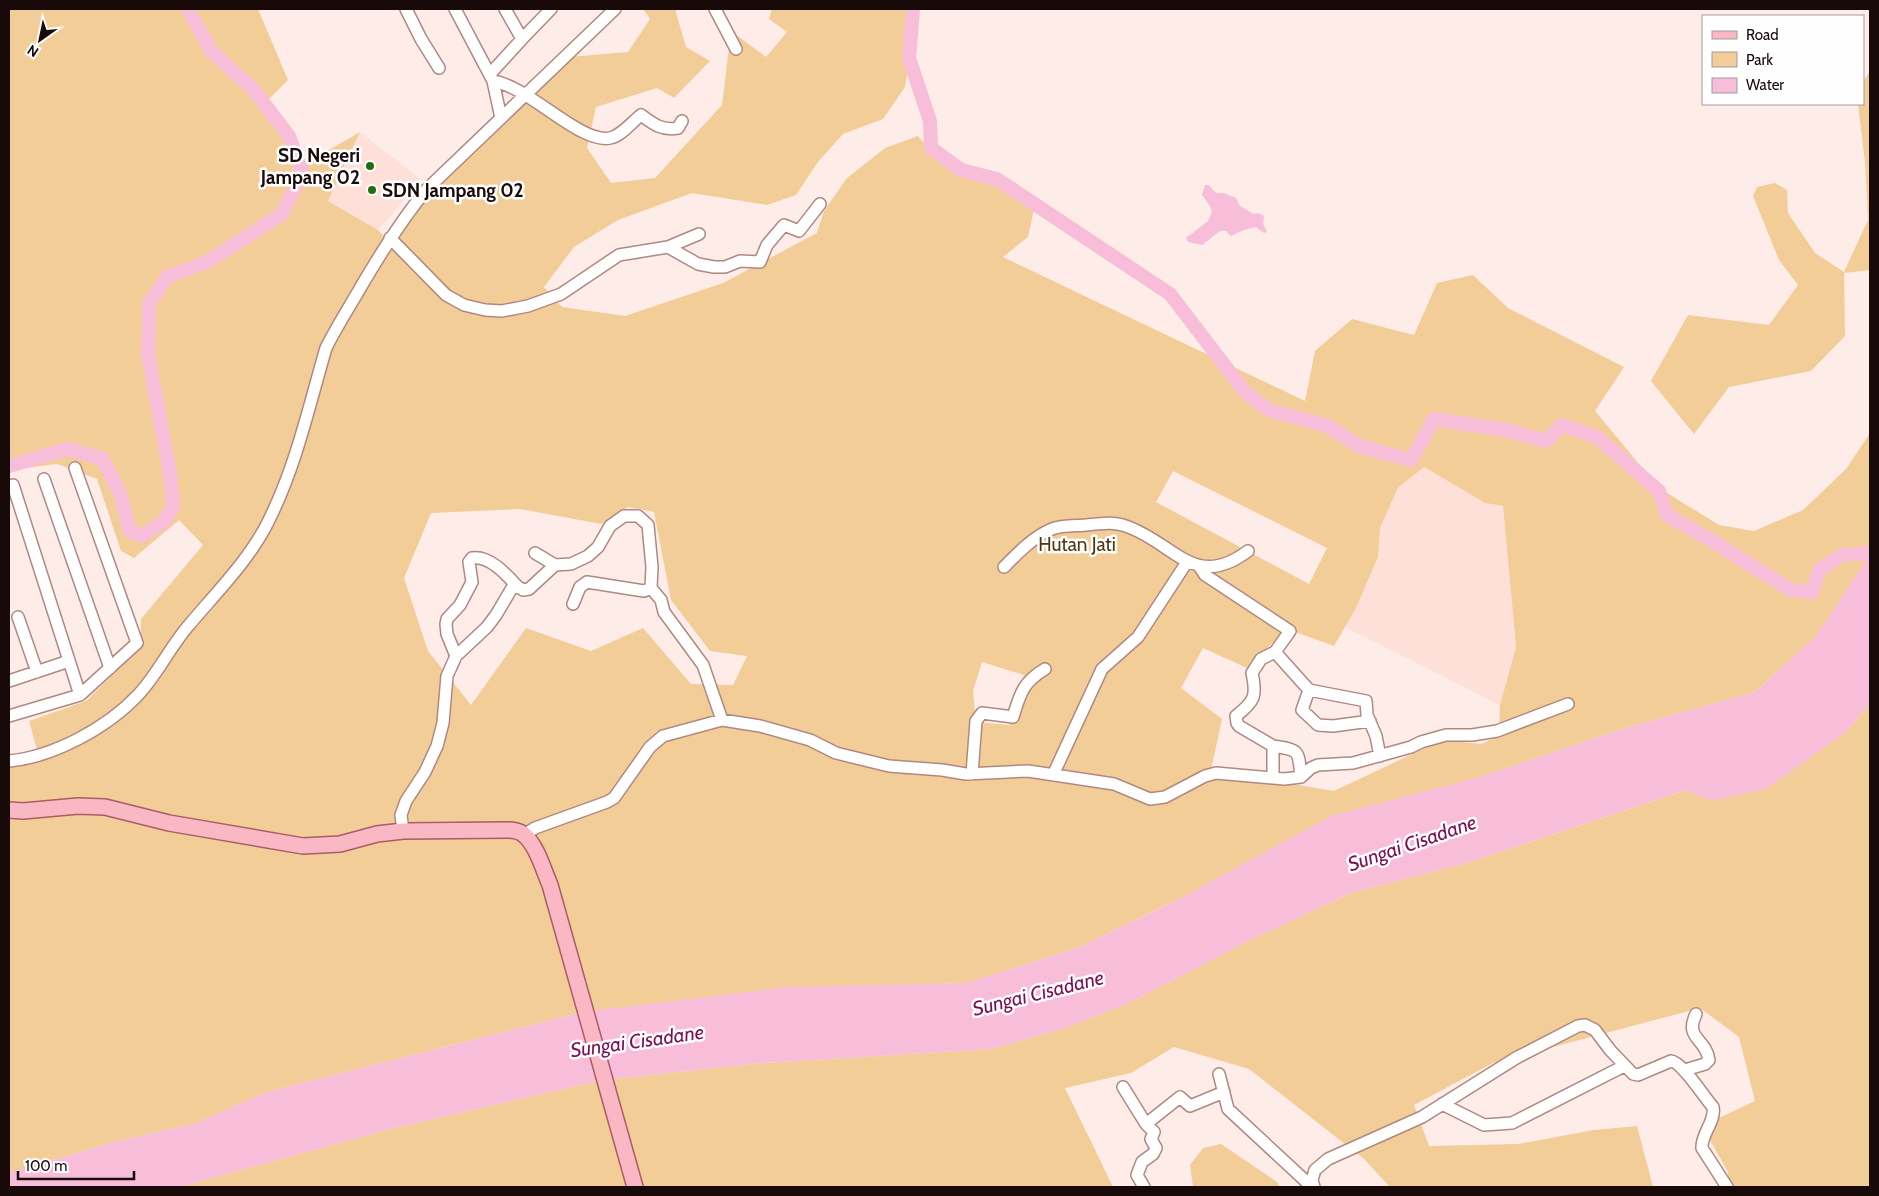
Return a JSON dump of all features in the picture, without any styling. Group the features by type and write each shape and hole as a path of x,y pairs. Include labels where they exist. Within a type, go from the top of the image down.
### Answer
{"main road":[{"path":"9,810 23,811 78,806 106,806 169,823 303,846 340,844 377,834 403,831 508,830 517,831 524,835 534,848 550,884 571,965 635,1187"}],"street":[{"path":"406,9 421,40 438,68"},
{"path":"456,9 491,78 501,118"},
{"path":"505,9 522,39"},
{"path":"491,78 522,39 551,9"},
{"path":"9,761 27,759 56,750 118,713 138,695 187,627 254,546 269,521 289,474 326,348 390,238 427,189 615,9"},
{"path":"715,9 736,49"},
{"path":"491,78 527,94 576,128 600,138 611,138 617,135 640,115 656,126 668,130 678,128 682,121"},
{"path":"668,247 698,264 714,267 725,267 740,260 760,262 767,245 784,226 799,231 820,204"},
{"path":"390,238 446,295 464,305 485,310 502,311 528,306 561,294 619,255 668,247 699,234"},
{"path":"9,716 80,695 137,643 75,468"},
{"path":"44,479 110,668"},
{"path":"13,485 80,695"},
{"path":"535,553 555,565 571,564 588,556 598,547 610,526 624,516 638,516 648,525 652,567 651,588 661,600 664,612 703,665 722,720"},
{"path":"1004,567 1026,545 1053,529 1112,522 1132,528 1187,562 1199,566 1224,565 1234,561 1248,551"},
{"path":"456,656 447,634 446,624 447,619 460,605 472,582 469,562 472,558 480,556 489,561 523,590 529,589 555,565"},
{"path":"1053,775 1102,669 1138,637 1187,562"},
{"path":"1199,566 1205,575 1290,631 1275,652 1261,659 1252,673 1256,690 1249,705 1236,716 1239,726 1273,746 1292,749 1296,752 1299,758 1301,777"},
{"path":"573,604 580,587 586,582 644,591 651,588"},
{"path":"403,831 401,815 406,801 425,772 437,746 443,723 447,676 456,656 487,627 512,588 517,586"},
{"path":"18,617 37,672"},
{"path":"1275,652 1309,690 1354,697 1366,701 1367,715 1376,736 1380,756"},
{"path":"9,681 70,661"},
{"path":"972,774 976,722 982,713 1014,717 1020,693 1033,676 1045,669"},
{"path":"1309,690 1302,710 1318,725 1333,726 1370,721"},
{"path":"524,835 535,828 614,798 650,747 663,736 722,720 760,726 810,740 836,753 889,766 972,774 1028,771 1114,784 1150,799 1165,797 1205,776 1216,773 1284,779 1301,777 1311,768 1318,765 1353,763 1446,735 1472,735 1496,731 1568,704"},
{"path":"1273,746 1273,778"},
{"path":"1685,1070 1705,1064 1709,1060 1708,1051 1693,1033 1692,1022 1696,1014"},
{"path":"1313,1187 1312,1180 1315,1170 1328,1159 1422,1117 1516,1058 1578,1026 1585,1025 1595,1030 1624,1066 1633,1074 1638,1075 1672,1061 1676,1061 1685,1070 1713,1107 1714,1113 1701,1143 1702,1148 1727,1187"},
{"path":"1442,1104 1484,1125 1512,1123 1624,1066"},
{"path":"1219,1074 1228,1109 1313,1187"},
{"path":"1123,1087 1146,1124 1154,1132 1151,1139 1156,1148 1153,1154 1142,1162 1137,1175 1144,1187"},
{"path":"1146,1124 1180,1097 1190,1106 1224,1092"}],"shaded area":[{"name":"SDN Jampang 02","path":"360,132 421,180 378,230 328,201"},
{"path":"1424,467 1485,503 1503,506 1516,647 1500,705 1345,627 1356,608 1378,558 1380,528 1398,488"}],"green space":[{"name":"Hutan Jati","path":"9,9 258,9 288,80 261,107 303,165 360,132 328,201 378,230 437,290 393,239 439,182 569,57 628,52 650,19 643,9 675,9 686,47 710,61 674,98 657,88 596,107 587,148 611,183 655,178 722,105 731,31 766,57 787,32 769,19 772,9 918,9 905,87 883,119 843,134 818,162 796,195 767,205 692,193 618,220 574,247 544,287 562,307 625,316 723,283 817,233 824,211 847,178 885,148 918,136 934,155 1008,180 1036,200 1028,237 1003,257 1305,401 1315,351 1352,319 1414,335 1437,283 1473,275 1508,308 1624,367 1595,411 1659,488 1719,525 1754,531 1803,510 1846,469 1870,433 1870,555 1816,636 1755,692 1626,728 1480,777 1181,898 1078,948 966,983 910,985 583,1012 267,1092 194,1124 114,1142 9,1173 9,759 38,753 29,721 86,701 141,647 141,619 203,545 179,520 134,558 121,551 97,479 57,464 9,470","holes":["1424,467 1485,503 1503,506 1516,647 1500,705 1499,736 1481,744 1442,740 1334,791 1211,770 1222,719 1181,688 1203,648 1247,668 1287,629 1334,646 1356,608 1378,557 1380,528 1398,488","1173,471 1327,548 1309,584 1156,502","628,507 654,512 671,600 710,651 747,656 733,685 691,684 643,628 591,651 526,628 471,705 428,651 404,578 431,513 520,509 601,524","982,662 1024,675 1009,725 976,722 973,691"]},
{"path":"1870,71 1870,270 1844,273 1845,336 1811,371 1729,387 1694,434 1651,381 1688,315 1769,325 1798,285 1779,260 1753,196 1757,187 1775,183 1787,190 1788,213 1815,253 1844,272 1868,220 1865,162 1858,105 1864,105 1864,80"},
{"path":"1870,703 1870,1187 1729,1187 1728,1172 1702,1126 1755,1101 1739,1037 1700,1008 1493,1063 1414,1105 1429,1146 1518,1144 1594,1130 1637,1126 1653,1187 1390,1187 1364,1159 1249,1069 1174,1047 1131,1073 1065,1088 1113,1187 180,1187 394,1128 602,1080 752,1064 991,1049 1065,1028 1129,1003 1252,939 1351,893 1470,862 1686,790 1711,801 1847,731"},
{"path":"1221,1144 1277,1182 1280,1187 1193,1187 1190,1165 1203,1148"}],"water":[{"path":"1205,185 1209,185 1216,193 1224,193 1236,198 1240,206 1254,214 1259,213 1264,216 1263,224 1267,232 1264,233 1256,227 1231,236 1226,231 1220,231 1202,245 1188,242 1186,238 1208,221 1212,212 1202,195"},
{"name":"Sungai Cisadane","path":"1870,555 1870,703 1847,731 1768,788 1711,801 1686,790 1470,862 1351,893 1252,939 1129,1003 1065,1028 991,1049 752,1064 602,1080 394,1128 180,1187 9,1187 9,1173 114,1142 194,1124 267,1092 583,1012 789,987 966,983 1078,948 1181,898 1331,816 1480,777 1626,728 1755,692 1816,636"}],"waterway":[{"path":"9,466 68,449 103,459 121,496 129,530 142,536 163,522 173,507 170,473 148,354 149,304 167,277 207,262 282,214 302,173 289,136 253,89 211,51 188,9"},
{"path":"913,9 909,58 930,121 931,148 961,170 997,179 1170,294 1245,392 1268,410 1328,426 1359,446 1411,460 1434,419 1506,430 1546,441 1562,425 1597,437 1659,491 1667,515 1791,590 1812,592 1819,570 1842,555 1870,553"}],"place":[{"name":"SD Negeri Jampang 02","path":"370,166"},
{"name":"SDN Jampang 02","path":"372,190"}]}
